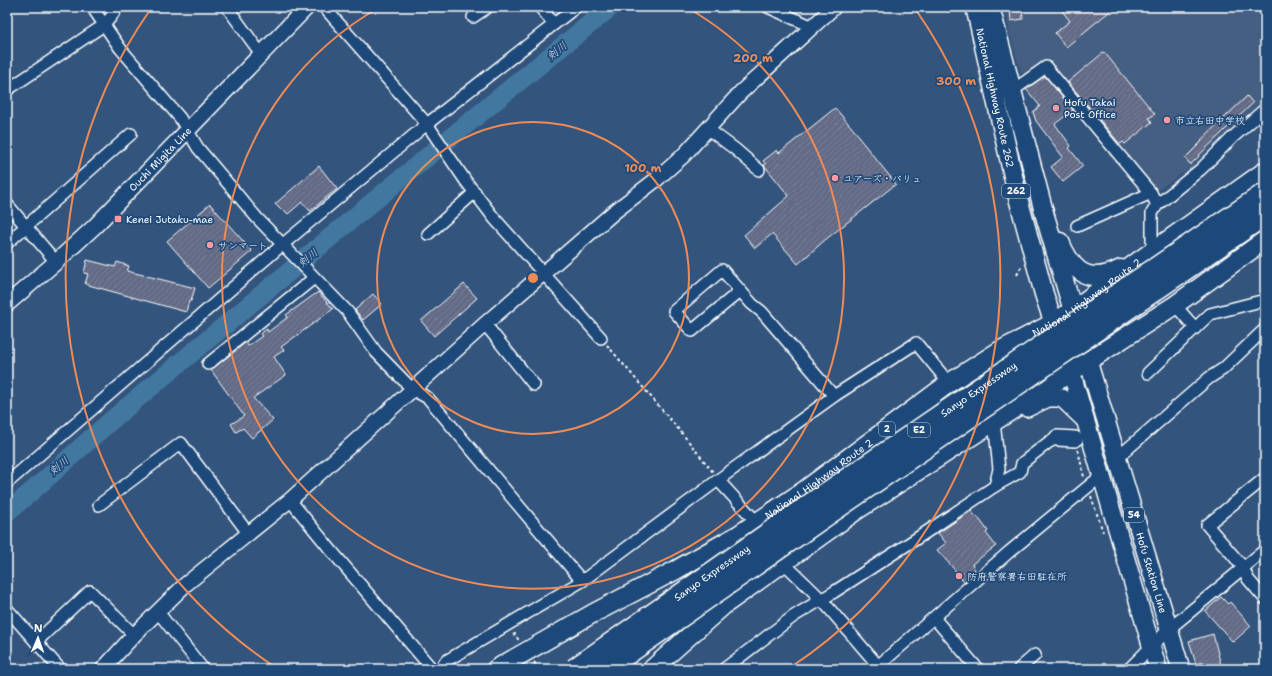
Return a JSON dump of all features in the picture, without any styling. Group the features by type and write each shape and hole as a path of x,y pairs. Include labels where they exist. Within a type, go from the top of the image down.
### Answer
{"highway":[{"name":"National Highway Route 262","path":"975,7 1017,194 1044,294 1071,371"},
{"name":"National Highway Route 262","path":"990,7 1045,216 1088,361"},
{"name":"National Highway Route 2","path":"496,669 592,614 676,570 738,535 805,490 949,383 999,351 1053,323 1265,171"},
{"name":"Sanyo Expressway","path":"574,669 791,517 1265,193"},
{"name":"Sanyo Expressway","path":"606,669 827,515 1265,215"},
{"path":"1045,216 1055,230 1065,253 1077,270 1089,275 1112,273 1146,256"},
{"path":"652,669 724,605 857,510 1175,305 1265,240"},
{"path":"1044,294 1064,306 1073,309 1112,309 1163,294 1239,259"}],"main road":[{"name":"Ouchi Migita Line","path":"7,304 95,226 262,54 303,9"},
{"name":"Hofu Station Line","path":"1088,361 1181,669"},
{"name":"54","path":"1071,371 1083,431 1101,476 1158,669"},
{"path":"1000,417 1022,410 1048,398 1062,398 1083,431 1057,438"}],"street":[{"path":"92,7 120,48 180,118 198,148 226,182 257,218 347,311 376,352 413,390 428,398 582,581"},
{"path":"7,90 104,25 117,7"},
{"path":"227,7 262,54"},
{"path":"324,7 427,124 465,180 494,218 602,338"},
{"path":"473,18 488,7"},
{"path":"540,7 554,24"},
{"path":"7,483 427,124 576,7"},
{"path":"768,7 813,27"},
{"path":"103,669 186,584 290,500 485,324 614,212 657,179 683,156 741,92 834,7"},
{"path":"1012,91 1046,67 1151,193 1157,206"},
{"path":"1146,256 1152,213 1157,206 1201,169 1233,137 1265,109"},
{"path":"708,129 760,170"},
{"path":"7,243 131,134"},
{"path":"428,234 475,192"},
{"path":"1076,226 1151,193"},
{"path":"7,204 56,262"},
{"path":"740,291 692,331 674,311 722,270 752,304 762,312 834,396"},
{"path":"208,364 312,275"},
{"path":"1148,373 1210,314 1265,300"},
{"path":"1175,305 1195,328"},
{"path":"485,324 534,386"},
{"path":"1117,458 1209,378 1223,369 1264,331"},
{"path":"441,669 446,661 582,581 834,396 916,343 949,383"},
{"path":"995,486 999,469 1000,417"},
{"path":"724,669 794,616 922,535 995,486 1020,472 1022,463 1049,442 1057,438"},
{"path":"99,504 181,444 248,533"},
{"path":"789,568 821,599 879,668 1009,552 1101,476"},
{"path":"1265,478 1207,525 1243,568 1248,578 1265,599"},
{"path":"718,480 751,516"},
{"path":"290,500 432,669"},
{"path":"1129,669 1169,629 1265,550"},
{"path":"36,642 90,591 134,636"},
{"path":"7,608 60,669"},
{"path":"158,612 203,669"},
{"path":"934,618 978,669"},
{"path":"1019,669 1035,655"}],"path":[{"path":"602,338 685,437 718,480"},
{"path":"532,659 539,669"}],"shaded area":[{"name":"市立右田中学校","path":"1007,7 1265,7 1265,98 1215,143 1195,164 1154,193 1045,59 1026,74 1021,72 1009,31"}],"building":[{"path":"1010,7 1022,7 1023,19 1011,21"},
{"path":"1059,7 1115,7 1066,47 1055,33 1070,21"},
{"path":"1104,52 1155,114 1149,118 1152,122 1125,144 1123,142 1120,144 1068,82"},
{"path":"1045,76 1073,110 1055,124 1071,146 1069,148 1083,166 1063,182 1051,167 1063,157 1036,121 1033,112 1040,106 1026,89"},
{"path":"1247,96 1253,103 1190,164 1185,158 1202,141 1201,140"},
{"path":"835,108 860,137 859,138 896,184 825,240 798,264 772,234 755,248 744,235 789,196 764,165 766,164 763,161 777,150 779,153"},
{"path":"319,166 337,189 310,211 302,202 288,214 275,204"},
{"path":"210,204 252,251 208,288 167,241"},
{"path":"87,260 115,267 117,262 129,266 127,271 195,288 186,312 85,284 88,274 84,273"},
{"path":"464,284 477,298 434,336 421,321"},
{"path":"318,292 333,309 281,347 284,350 274,357 286,375 253,398 273,420 252,438 243,428 236,432 231,424 244,416 211,370 246,342 248,346 262,336 260,334 267,329 268,332 288,317 286,315"},
{"path":"373,294 382,304 363,320 355,310"},
{"path":"971,511 976,517 977,516 988,531 986,533 996,546 972,564 975,570 964,582 937,550 946,543 938,533"},
{"path":"1221,597 1228,604 1230,602 1251,626 1233,642 1205,611"},
{"path":"1213,634 1222,669 1206,669 1204,662 1196,664 1189,641"}],"waterway":[{"name":"剣川","path":"7,512 120,413 426,158 611,7"}],"place":[{"name":"Hofu Takai Post Office","path":"1056,108"},
{"name":"市立右田中学校","path":"1167,120"},
{"name":"ユアーズ・バリュ","path":"835,178"},
{"name":"Kenei Jutaku-mae","path":"118,219"},
{"name":"サンマート","path":"210,245"},
{"name":"防府警察署右田駐在所","path":"959,576"}]}
